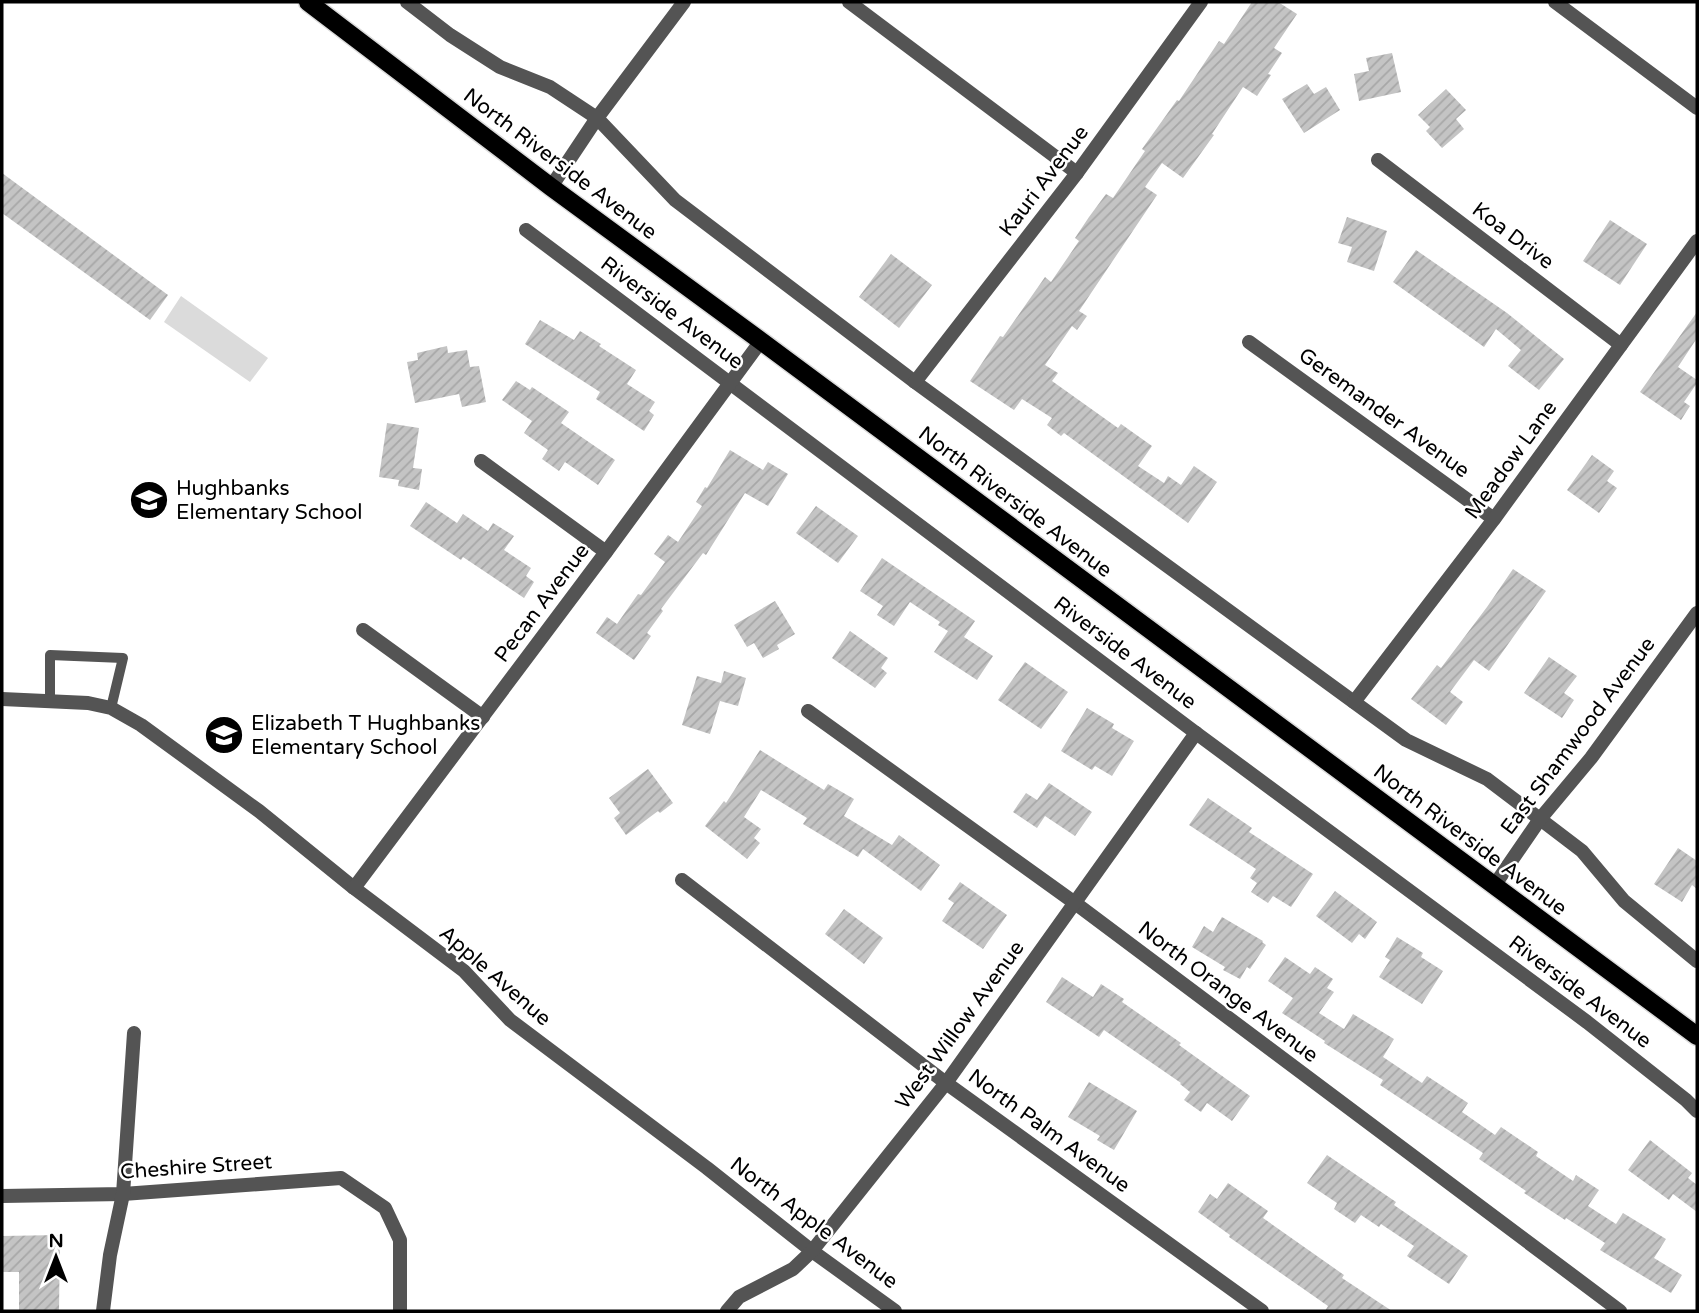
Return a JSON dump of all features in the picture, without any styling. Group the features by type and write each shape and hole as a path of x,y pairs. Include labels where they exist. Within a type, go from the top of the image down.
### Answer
{"main road":[{"name":"North Riverside Avenue","path":"307,2 551,187 1697,1036"}],"street":[{"name":"North Riverside Avenue","path":"407,2 450,35 500,67 550,87 597,118 675,200 915,382 1406,740 1487,779 1582,851 1624,901 1697,961"},
{"path":"551,187 597,118 684,2"},
{"path":"849,2 1077,173"},
{"name":"Kauri Avenue","path":"915,382 1077,173 1201,2"},
{"path":"1556,3 1697,108"},
{"name":"Koa Drive","path":"1378,160 1621,345"},
{"name":"Riverside Avenue","path":"526,230 1196,733 1587,1022 1697,1111"},
{"name":"Meadow Lane","path":"1354,702 1494,519 1697,241"},
{"name":"Pecan Avenue","path":"354,888 761,341"},
{"name":"Geremander Avenue","path":"1250,342 1494,519"},
{"path":"481,461 606,552"},
{"name":"East Shamwood Avenue","path":"1494,886 1540,819 1591,758 1697,613"},
{"path":"363,631 483,716"},
{"path":"2,699 88,703 111,708"},
{"name":"Apple Avenue","path":"111,708 141,725 260,811 354,888 464,971 510,1020 707,1168"},
{"name":"North Orange Avenue","path":"808,711 1074,903 1620,1311"},
{"name":"West Willow Avenue","path":"727,1311 739,1297 793,1269 811,1251 946,1083 1196,733"},
{"name":"North Palm Avenue","path":"682,880 946,1083 1262,1311"},
{"path":"103,1311 110,1255 123,1194 134,1033"},
{"name":"North Apple Avenue","path":"707,1168 811,1251 895,1311"},
{"name":"Cheshire Street","path":"2,1196 123,1194 341,1178 384,1208 400,1240 400,1311"}],"lane":[{"path":"50,701 50,655 123,658 111,708"}],"shaded area":[{"path":"181,296 268,358 250,382 164,322"}],"building":[{"path":"1252,2 1278,2 1297,14 1274,48 1282,53 1268,74 1271,75 1257,96 1243,87 1212,134 1214,135 1183,178 1162,163 1145,187 1157,195 1079,311 1087,316 1077,330 1072,326 1045,365 1058,373 1052,381 1118,428 1121,424 1152,446 1138,466 1164,483 1168,476 1181,485 1194,466 1217,482 1188,523 1064,433 1061,436 1047,425 1052,418 1022,399 1014,410 970,381 1045,277 1051,282 1079,241 1075,238 1089,217 1106,194 1113,198 1145,151 1142,149 1177,100 1179,101 1219,41 1224,44"},
{"path":"1392,53 1401,92 1359,101 1354,74 1369,71 1366,58"},
{"path":"1307,84 1314,94 1326,87 1340,110 1304,133 1282,99"},
{"path":"1446,89 1466,110 1456,119 1464,129 1442,148 1426,131 1430,127 1418,115"},
{"path":"2,173 168,295 150,320 2,213"},
{"path":"1347,217 1387,231 1374,271 1347,262 1352,247 1338,243"},
{"path":"1610,220 1647,244 1620,285 1583,261"},
{"path":"1416,250 1507,313 1564,359 1539,390 1508,366 1521,350 1496,329 1484,347 1393,282"},
{"path":"891,254 932,285 899,328 859,297"},
{"path":"1697,312 1697,338 1678,367 1697,380 1684,402 1690,406 1681,420 1640,392"},
{"path":"540,320 574,340 580,331 636,370 627,384 655,402 649,411 654,415 644,431 596,399 600,392 525,344"},
{"path":"447,346 448,353 467,350 470,367 479,366 486,402 462,407 459,394 415,403 407,362 418,360 417,353"},
{"path":"516,381 530,390 532,387 569,412 561,423 615,460 598,485 565,462 559,471 542,459 548,450 524,433 532,421 502,400"},
{"path":"387,423 419,428 413,468 422,469 419,490 398,486 399,480 379,477"},
{"path":"730,450 763,470 768,462 788,474 768,506 745,493 706,555 703,553 661,609 663,611 647,633 651,636 634,660 596,633 607,617 617,624 638,594 641,595 665,562 654,554 668,535 678,542 702,506 696,502"},
{"path":"1592,455 1614,471 1607,481 1617,488 1599,513 1567,490"},
{"path":"426,502 457,523 463,514 488,531 493,523 514,536 504,550 531,568 526,576 534,582 524,598 410,526"},
{"path":"816,506 858,536 838,563 796,533"},
{"path":"882,558 975,621 964,637 993,656 977,680 934,652 948,631 938,625 940,622 910,602 894,626 877,615 883,606 860,591"},
{"path":"1513,569 1546,591 1489,671 1474,660 1450,692 1463,702 1446,725 1411,699 1437,665 1441,668"},
{"path":"775,601 795,634 777,645 779,649 763,658 754,643 747,647 734,625"},
{"path":"850,631 888,658 881,668 887,673 875,688 832,658"},
{"path":"1549,657 1577,676 1564,693 1574,700 1562,718 1524,693"},
{"path":"1025,662 1068,692 1041,729 998,700"},
{"path":"724,671 746,678 738,706 720,701 710,734 682,725 697,676 721,683"},
{"path":"1087,708 1114,724 1112,728 1134,741 1112,776 1095,766 1092,770 1061,751"},
{"path":"760,750 824,790 828,784 854,799 844,816 892,845 899,835 940,865 921,891 863,849 858,857 803,824 807,818 761,790 744,817 761,829 754,838 760,843 747,859 705,826 724,801 726,803"},
{"path":"648,769 673,803 626,835 614,818 620,813 609,798"},
{"path":"1049,783 1092,812 1075,836 1045,816 1037,828 1013,812 1026,793 1037,800"},
{"path":"1208,798 1252,828 1249,832 1313,874 1291,907 1273,896 1268,903 1251,892 1257,883 1250,878 1256,869 1189,825"},
{"path":"1678,848 1697,861 1697,889 1692,885 1682,902 1654,884"},
{"path":"960,882 1007,915 983,949 942,921 954,903 948,899"},
{"path":"1335,891 1377,922 1365,939 1359,934 1352,943 1316,916"},
{"path":"844,909 883,938 864,964 825,934"},
{"path":"1222,917 1266,945 1240,979 1192,947 1204,926 1213,932"},
{"path":"1397,937 1423,953 1421,957 1443,971 1422,1004 1379,977 1390,960 1385,957"},
{"path":"1285,957 1310,974 1315,967 1333,979 1327,988 1334,992 1319,1013 1344,1029 1353,1014 1394,1039 1383,1057 1422,1083 1427,1076 1468,1103 1462,1112 1495,1135 1501,1127 1538,1152 1536,1156 1573,1181 1576,1175 1599,1190 1588,1206 1616,1224 1623,1213 1666,1239 1654,1258 1682,1275 1671,1293 1600,1250 1605,1243 1524,1193 1526,1191 1479,1159 1483,1153 1380,1085 1383,1080 1282,1013 1293,998 1268,981"},
{"path":"1062,977 1093,997 1101,984 1250,1096 1232,1121 1207,1103 1201,1112 1184,1100 1190,1092 1181,1083 1104,1030 1099,1037 1046,1002"},
{"path":"1089,1082 1137,1111 1114,1150 1097,1140 1100,1136 1068,1117"},
{"path":"1650,1140 1692,1173 1688,1178 1697,1185 1697,1212 1673,1194 1669,1200 1628,1170"},
{"path":"1327,1155 1468,1256 1449,1284 1407,1256 1414,1246 1381,1224 1379,1227 1361,1215 1355,1223 1334,1209 1337,1203 1307,1183"},
{"path":"1228,1183 1268,1211 1263,1218 1344,1275 1342,1278 1392,1311 1325,1311 1328,1306 1229,1237 1230,1235 1198,1212 1210,1194 1217,1199"},
{"path":"60,1235 59,1311 19,1311 19,1272 2,1272 2,1236"}],"place":[{"name":"Hughbanks Elementary School","path":"149,500"},
{"name":"Elizabeth T Hughbanks Elementary School","path":"224,735"}]}
